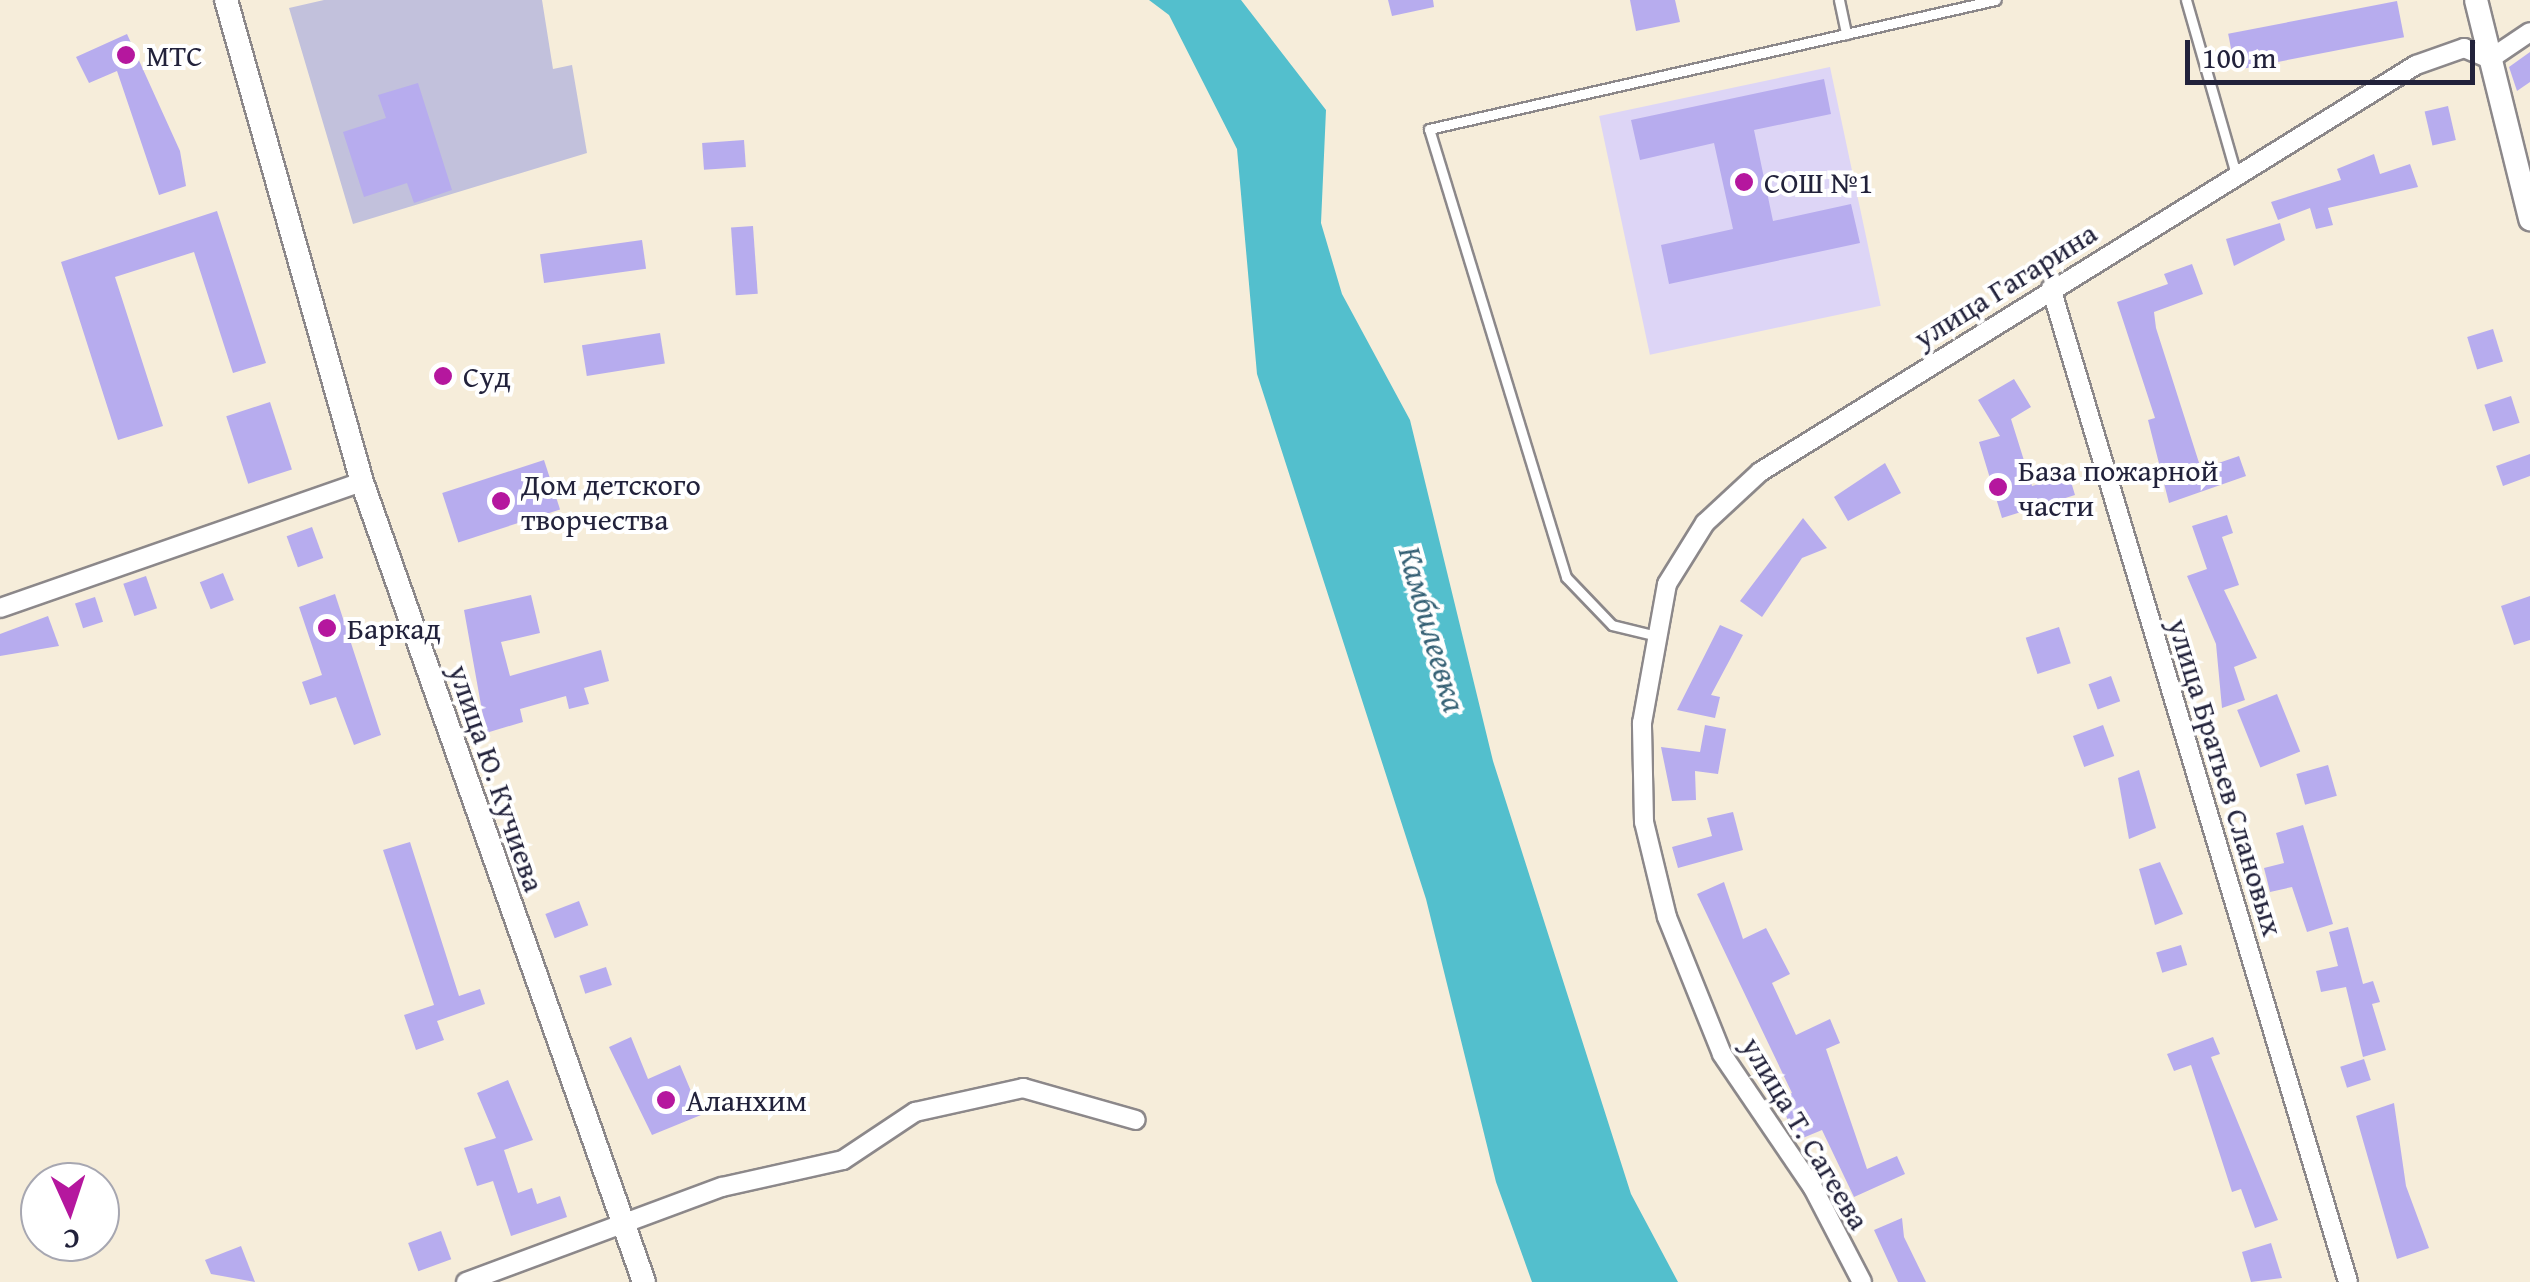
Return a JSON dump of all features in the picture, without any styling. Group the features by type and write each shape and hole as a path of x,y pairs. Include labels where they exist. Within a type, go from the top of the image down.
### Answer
{"street":[{"name":"улица Ю. Кучиева","path":"226,0 362,482 644,1282"},
{"path":"2476,0 2530,219"},
{"path":"2490,59 2530,32"},
{"name":"улица Гагарина","path":"1642,722 1667,584 1705,522 1760,472 2050,288 2442,51 2464,48 2490,59"},
{"name":"улица Братьев Слановых","path":"2050,288 2348,1282"},
{"path":"0,608 362,482"},
{"name":"улица Т. Сагеева","path":"1642,722 1644,822 1668,917 1722,1054 1813,1188 1862,1282"},
{"path":"466,1282 722,1187 842,1160 915,1112 1023,1088 1136,1120"}],"lane":[{"path":"1839,0 1846,34"},
{"path":"1658,636 1612,625 1566,576 1428,130 1995,0"},
{"path":"2186,0 2236,174"}],"shaded area":[{"path":"324,0 542,0 553,69 572,65 587,153 353,224 289,8"},
{"path":"1830,67 1881,306 1650,355 1599,116"}],"water":[{"name":"Камбилеевка","path":"1149,0 1241,0 1326,110 1321,223 1342,294 1410,420 1493,761 1631,1194 1678,1282 1532,1282 1496,1182 1426,899 1257,374 1237,149 1169,15"}],"building":[{"path":"1388,0 1433,0 1434,7 1392,16"},
{"path":"1630,0 1675,0 1680,22 1636,31"},
{"path":"2397,1 2404,37 2235,70 2228,34"},
{"path":"127,34 180,151 186,186 159,195 117,71 89,83 76,57"},
{"path":"2530,52 2530,82 2517,91 2509,67"},
{"name":"СОШ №1","path":"1824,79 1831,114 1754,130 1773,221 1851,204 1860,243 1669,284 1661,245 1733,229 1714,143 1640,160 1631,120"},
{"path":"418,83 452,190 414,203 407,183 364,197 343,132 386,118 378,95"},
{"path":"2448,106 2456,140 2432,146 2425,111"},
{"path":"744,140 746,167 704,170 702,143"},
{"path":"2374,154 2380,174 2410,164 2418,187 2328,208 2333,225 2316,229 2310,208 2278,220 2271,202 2341,180 2337,169"},
{"path":"217,211 266,363 233,373 194,252 115,277 163,426 118,440 61,262"},
{"path":"2280,223 2285,240 2234,266 2226,239"},
{"path":"753,226 758,294 736,295 731,228"},
{"path":"642,240 646,269 544,283 540,254"},
{"path":"2192,264 2203,294 2154,312 2156,328 2201,469 2239,456 2246,476 2169,503 2148,420 2155,418 2117,302 2168,284 2164,274"},
{"path":"2493,329 2503,362 2477,369 2467,337"},
{"path":"660,333 665,364 587,376 582,345"},
{"path":"2014,379 2031,407 2011,419 2032,486 2069,475 2075,495 2002,518 1979,442 2000,436 1978,400"},
{"path":"2511,396 2520,423 2493,431 2484,405"},
{"path":"270,402 292,470 248,484 226,416"},
{"path":"2530,454 2530,476 2503,486 2496,466"},
{"name":"Дом детского творчества","path":"544,460 560,509 458,543 442,493"},
{"path":"1885,463 1901,493 1848,521 1834,497"},
{"path":"2227,515 2233,533 2222,537 2239,585 2224,590 2257,658 2234,667 2245,700 2222,708 2216,644 2187,576 2207,569 2192,526"},
{"path":"1803,518 1827,548 1802,558 1762,617 1740,601"},
{"path":"312,527 323,558 298,567 287,536"},
{"path":"223,573 234,600 211,609 200,582"},
{"path":"146,576 157,608 134,616 123,584"},
{"path":"335,594 381,735 354,745 336,697 310,705 302,682 322,675 299,607"},
{"path":"531,595 540,633 501,642 510,676 601,650 609,681 584,688 589,704 569,709 566,696 520,709 523,722 486,733 464,610"},
{"path":"2530,596 2530,640 2514,645 2501,606"},
{"path":"95,597 103,622 83,628 75,603"},
{"path":"48,616 59,646 0,656 0,634"},
{"path":"1720,625 1743,635 1711,695 1720,697 1715,718 1677,710"},
{"path":"2059,627 2071,663 2037,674 2026,638"},
{"path":"2111,676 2120,701 2098,710 2088,684"},
{"path":"2277,694 2300,751 2260,768 2237,710"},
{"path":"1705,725 1726,729 1718,774 1695,771 1696,800 1672,801 1661,747 1700,752"},
{"path":"2103,725 2114,756 2084,767 2073,736"},
{"path":"2328,765 2337,796 2305,805 2296,774"},
{"path":"2139,770 2156,828 2129,839 2118,778"},
{"path":"1733,812 1743,850 1678,868 1672,847 1712,836 1707,818"},
{"path":"2303,825 2333,924 2307,932 2292,887 2270,892 2264,868 2284,863 2276,833"},
{"path":"410,842 459,996 480,989 485,1004 437,1021 444,1040 416,1050 404,1015 434,1005 383,850"},
{"path":"2160,862 2183,914 2155,925 2139,869"},
{"path":"1724,882 1743,939 1766,928 1790,974 1772,983 1796,1035 1830,1019 1840,1043 1826,1049 1867,1169 1897,1156 1905,1174 1854,1197 1822,1130 1798,1140 1778,1100 1792,1093 1697,894"},
{"path":"579,901 588,925 555,938 545,914"},
{"path":"2348,927 2363,984 2373,981 2380,1002 2372,1004 2386,1050 2363,1057 2346,987 2321,992 2316,971 2338,966 2329,932"},
{"path":"2181,945 2187,965 2162,973 2156,953"},
{"path":"606,967 612,985 585,994 579,976"},
{"name":"Аланхим","path":"631,1037 648,1079 680,1065 701,1115 652,1135 609,1047"},
{"path":"2213,1037 2220,1054 2211,1057 2278,1220 2255,1228 2241,1189 2232,1192 2191,1065 2174,1071 2167,1054"},
{"path":"2364,1059 2371,1080 2347,1088 2340,1067"},
{"path":"508,1080 533,1140 504,1150 518,1193 532,1188 537,1204 560,1196 567,1217 511,1236 493,1181 477,1186 464,1148 496,1138 477,1093"},
{"path":"2394,1103 2406,1186 2429,1248 2397,1259 2356,1116"},
{"path":"1902,1218 1904,1237 1926,1282 1898,1282 1874,1230"},
{"path":"441,1231 451,1259 418,1271 408,1243"},
{"path":"2271,1243 2282,1278 2251,1282 2242,1252"},
{"path":"241,1246 255,1282 211,1274 205,1260"}],"place":[{"name":"МТС","path":"126,55"},
{"name":"СОШ №1","path":"1744,182"},
{"name":"Суд","path":"443,376"},
{"name":"База пожарной части","path":"1998,487"},
{"name":"Дом детского творчества","path":"501,501"},
{"name":"Баркад","path":"327,628"},
{"name":"Аланхим","path":"666,1100"}]}
